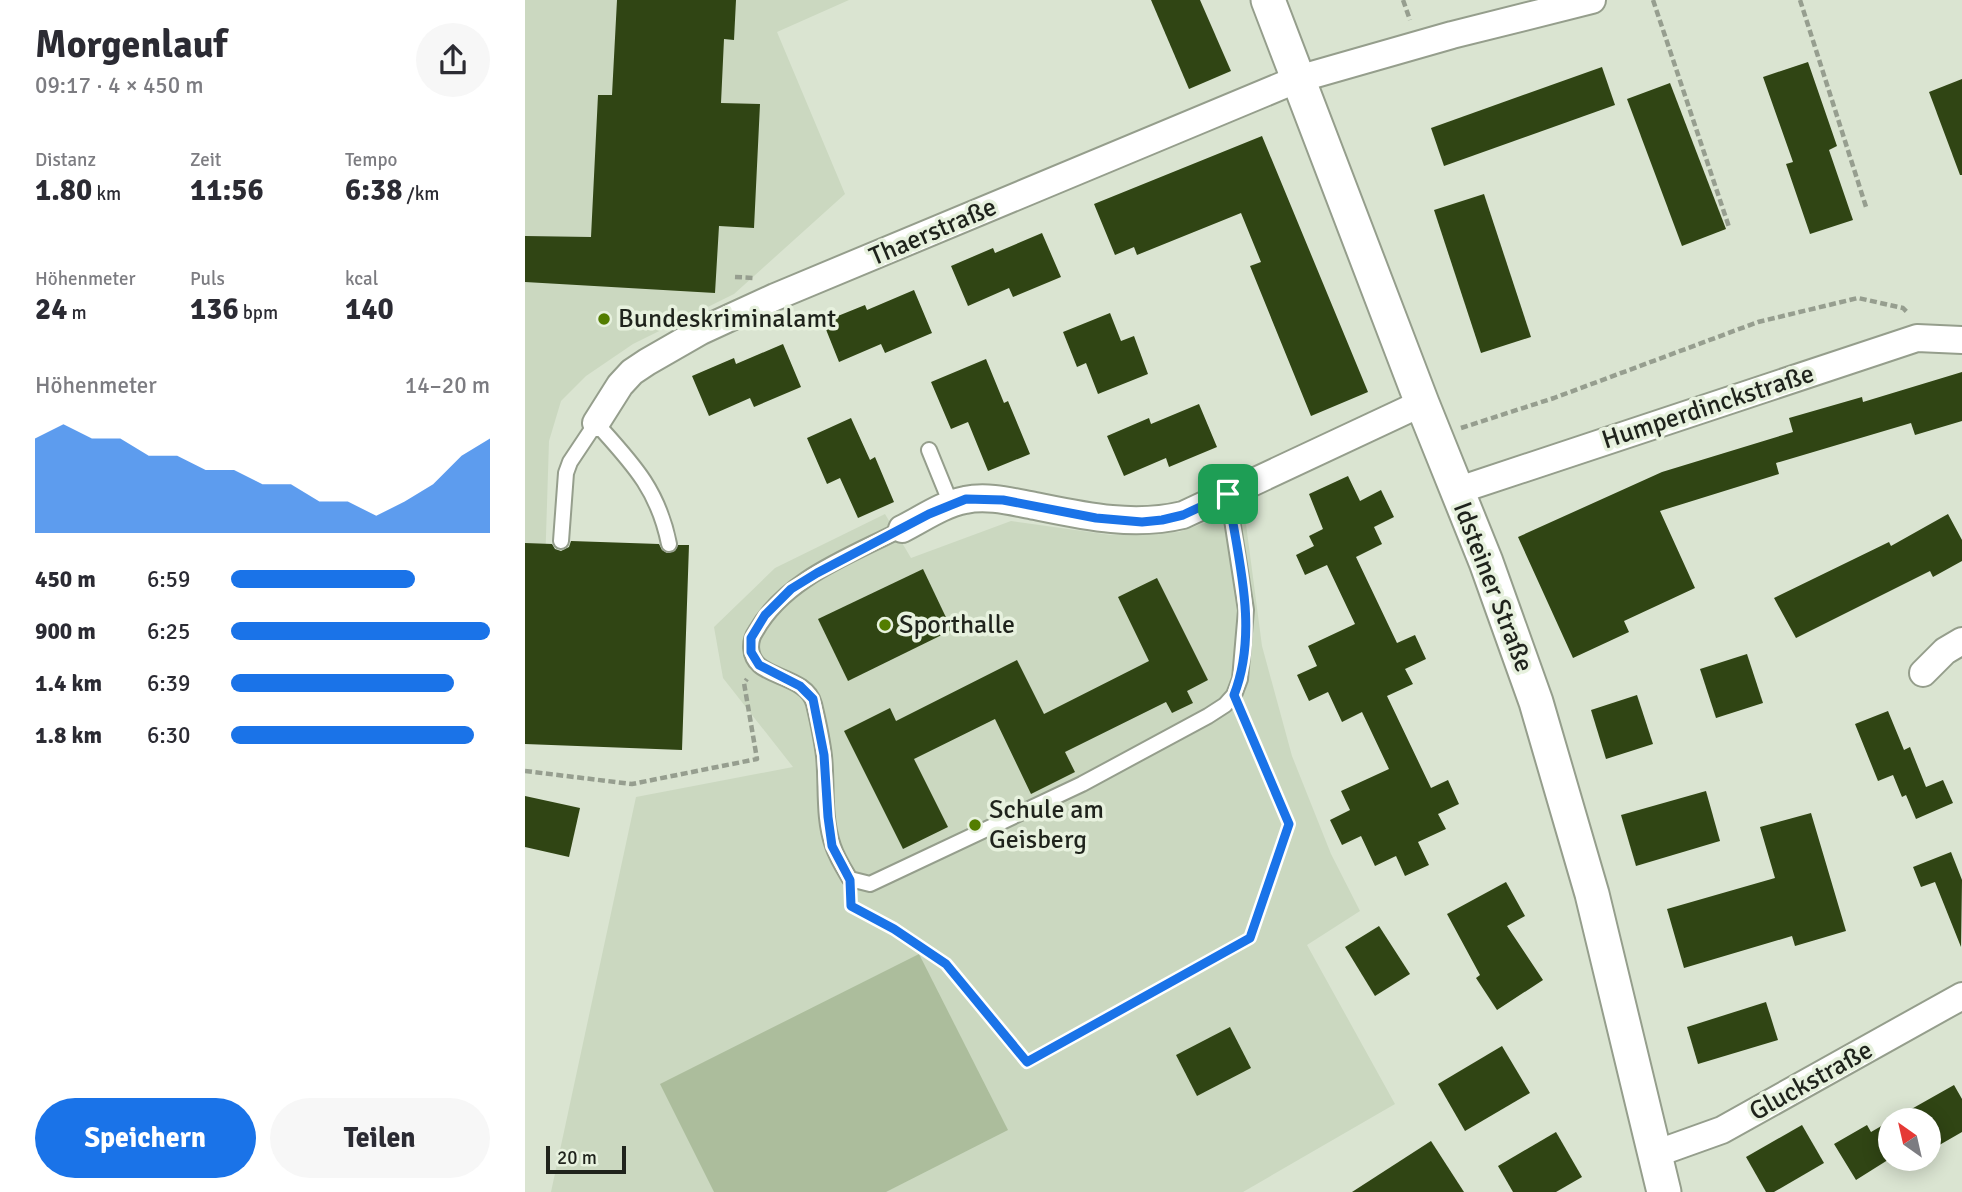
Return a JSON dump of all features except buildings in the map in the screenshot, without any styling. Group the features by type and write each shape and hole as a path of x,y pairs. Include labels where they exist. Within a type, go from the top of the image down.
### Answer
{"street":[{"name":"Idsteiner Straße","path":"1268,0 1516,643 1566,800 1592,894 1655,1154 1658,1190"},
{"name":"Thaerstraße","path":"596,423 632,372 701,331 775,297 1298,79 1452,35 1591,0"},
{"name":"Humperdinckstraße","path":"1456,491 1917,338 1962,340"},
{"path":"902,529 966,499 1003,500 1096,518 1142,522 1183,515 1422,403"},
{"path":"1923,673 1945,651 1962,641"},
{"name":"Gluckstraße","path":"1655,1154 1722,1130 1962,996"}],"lane":[{"path":"561,541 566,473 570,462 596,423 643,477 664,519 669,544"},
{"path":"929,450 951,504"},
{"path":"902,529 791,589 765,615 751,638 751,652 759,665 800,686 813,699 824,755 832,846 850,880 870,884 1082,784 1225,705 1234,695 1240,679 1247,610 1228,494"}],"path":[{"path":"1653,0 1729,227"},
{"path":"1800,0 1867,210"},
{"path":"735,277 747,277"},
{"path":"1435,436 1554,398 1758,322 1858,299 1903,308 1933,338"},
{"path":"525,771 632,784 757,759 744,683 759,665"},
{"path":"850,880 851,906 894,929 946,964 1027,1062 1250,938 1289,824 1234,695"}],"shaded area":[{"name":"Bundeskriminalamt","path":"525,0 849,0 777,32 845,194 734,294 633,344 586,376 561,401 549,441 542,662 525,662"},
{"name":"Schule am Geisberg","path":"1244,509 1262,646 1292,756 1331,854 1360,911 1307,945 1395,1104 1243,1192 551,1192 636,797 793,767 723,678 714,627 775,568 885,514 911,558 1011,521 1111,535 1179,532"},
{"path":"919,954 1008,1130 886,1192 714,1192 660,1084"}],"place":[{"name":"Bundeskriminalamt","path":"604,319"},
{"name":"Sporthalle","path":"885,625"},
{"name":"Schule am Geisberg","path":"975,825"}],"route":[{"path":"1228,494 1247,610 1240,679 1234,695 1289,824 1250,938 1027,1062 946,964 894,929 851,906 850,880 832,846 824,755 813,699 800,686 759,665 751,652 751,638 765,615 791,589 929,514 966,499 1003,500 1096,518 1142,522 1183,515 1228,494"}]}
